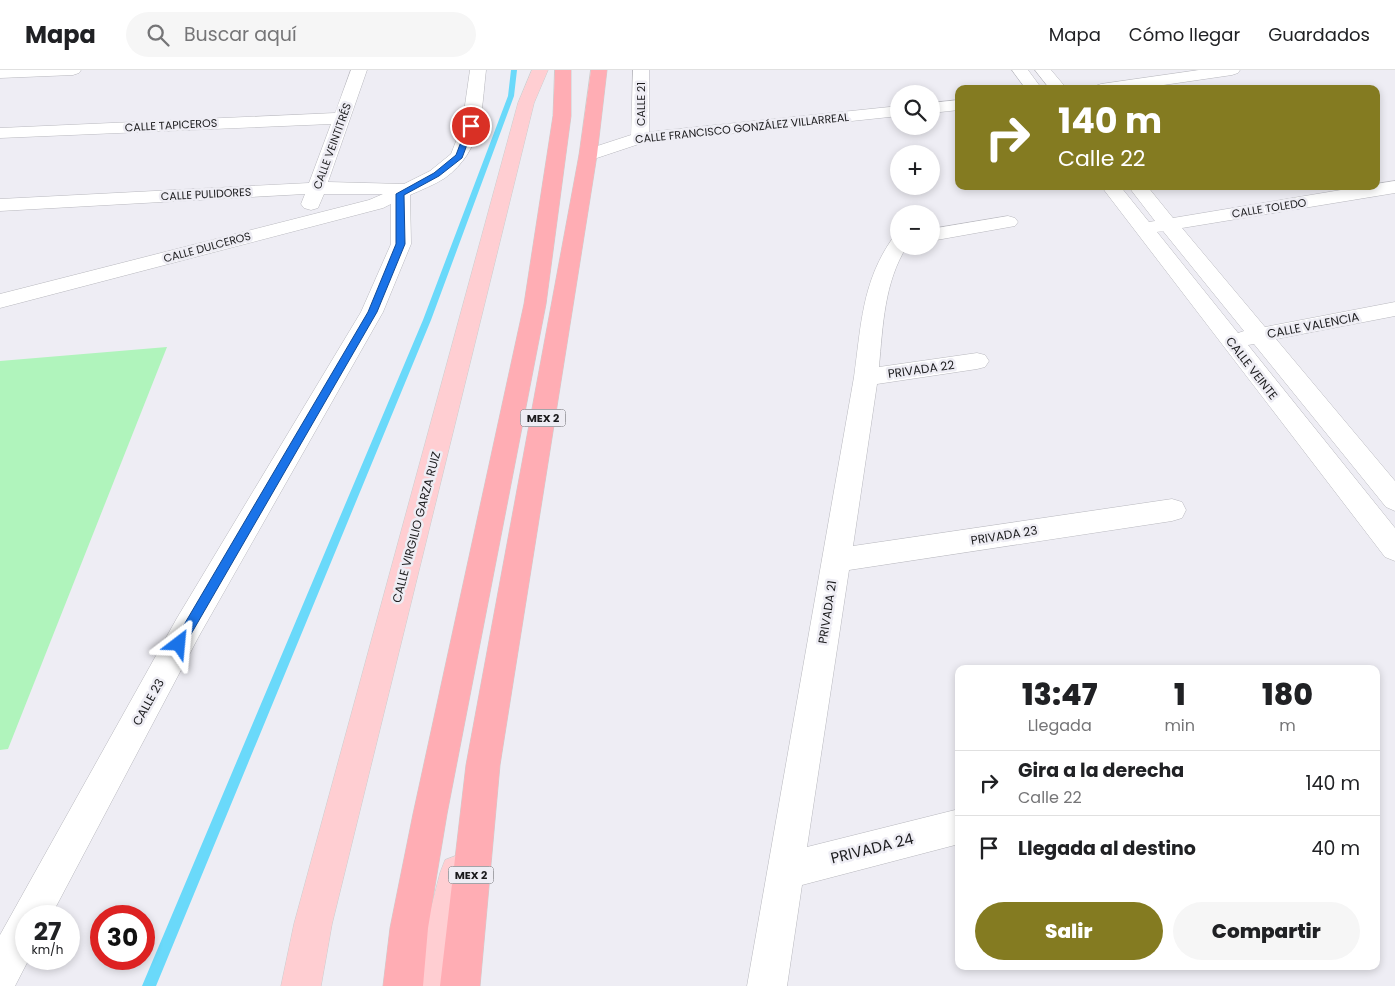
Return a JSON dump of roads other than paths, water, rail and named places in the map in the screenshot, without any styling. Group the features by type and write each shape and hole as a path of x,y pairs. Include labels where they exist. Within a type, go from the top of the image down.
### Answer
{"highway":[{"name":"MEX 2","path":"403,986 408,928 534,304 562,116 563,70"},
{"name":"MEX 2","path":"460,986 483,764 588,156 599,70"}],"main road":[{"name":"CALLE VIRGILIO GARZA RUIZ","path":"301,986 313,924 526,103 540,70"},
{"path":"431,986 483,764"}],"street":[{"path":"0,73 74,70"},
{"name":"CALLE VEINTITRÉS","path":"304,222 359,70"},
{"name":"CALLE DULCEROS","path":"0,301 376,204 406,191 436,175 459,156 471,126 478,70"},
{"name":"CALLE 21","path":"640,138 641,70"},
{"path":"1020,70 1031,85"},
{"path":"1043,70 1056,85"},
{"path":"1129,85 1232,70"},
{"path":"940,107 955,105"},
{"name":"CALLE FRANCISCO GONZÁLEZ VILLARREAL","path":"588,156 640,138 890,112"},
{"name":"CALLE TAPICEROS","path":"0,133 342,118"},
{"name":"CALLE TOLEDO","path":"1380,190 1395,187"},
{"name":"CALLE PULIDORES","path":"0,204 316,188 406,191"},
{"name":"CALLE VEINTE","path":"1113,190 1395,549"},
{"name":"CALLE VEINTE","path":"1140,190 1260,336 1385,474 1395,500"},
{"name":"CALLE TOLEDO","path":"1143,229 1377,190"},
{"name":"CALLE 23","path":"37,905 188,627 372,312 400,244 406,191"},
{"path":"940,233 1008,222"},
{"name":"PRIVADA 21","path":"767,986 866,377 877,286 890,255"},
{"path":"0,294 36,292"},
{"name":"CALLE VALENCIA","path":"1231,340 1395,309"},
{"name":"PRIVADA 22","path":"866,377 977,361"},
{"path":"1343,482 1385,474"},
{"name":"PRIVADA 23","path":"835,560 1172,510"},
{"name":"PRIVADA 24","path":"785,871 955,827"},
{"path":"0,974 15,946"}],"waterway":[{"path":"149,986 427,320 511,96 514,70"}]}
